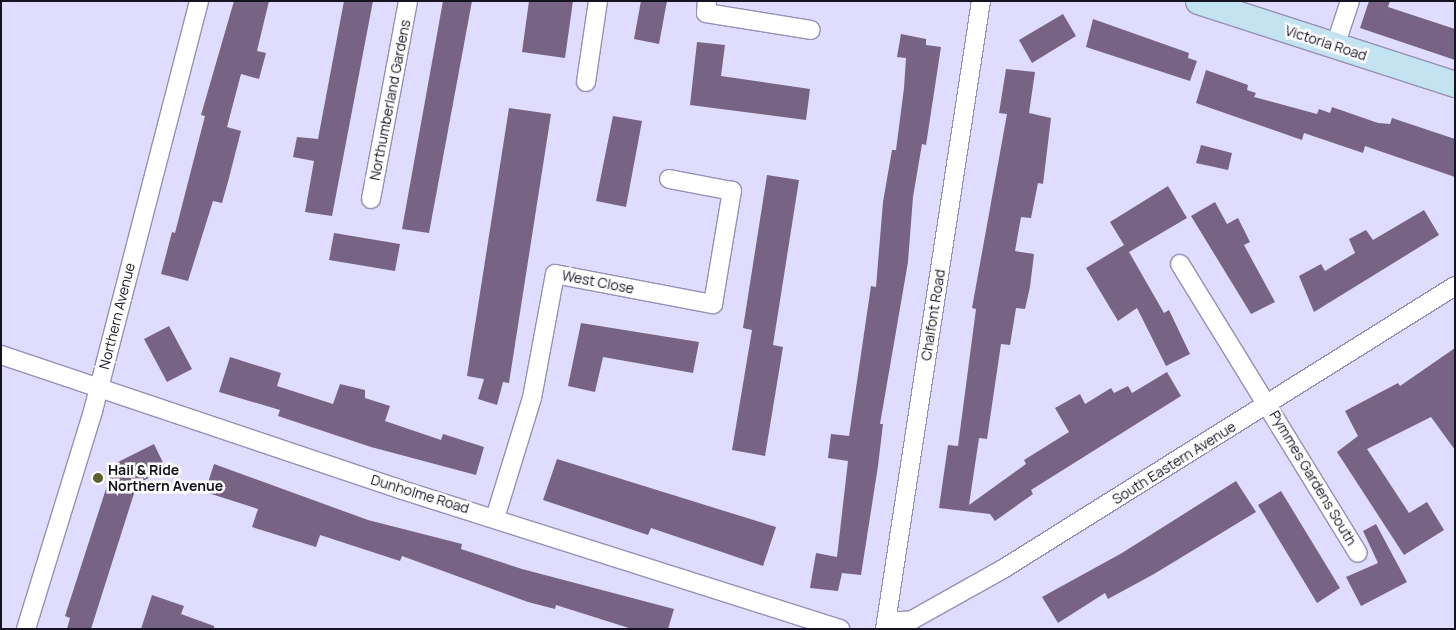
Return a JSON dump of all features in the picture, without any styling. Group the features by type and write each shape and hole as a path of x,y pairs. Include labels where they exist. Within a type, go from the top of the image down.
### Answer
{"street":[{"name":"Northern Avenue","path":"26,629 99,388 199,1"},
{"name":"Northumberland Gardens","path":"371,199 408,1"},
{"path":"586,82 598,1"},
{"path":"708,1 706,13 811,30"},
{"name":"Chalfont Road","path":"885,625 981,1"},
{"name":"Victoria Road","path":"1198,1 1455,84"},
{"path":"1335,46 1350,1"},
{"name":"West Close","path":"495,518 532,398 555,274 713,304 732,191 669,180"},
{"name":"Pymmes Gardens South","path":"1180,264 1358,553"},
{"name":"South Eastern Avenue","path":"885,625 912,620 1003,570 1455,286"},
{"name":"Dunholme Road","path":"1,355 495,518 840,629"}],"building":[{"path":"234,1 269,1 257,51 266,53 259,79 241,74 227,127 241,131 229,178 222,203 213,201 188,281 161,274 172,232 175,233 205,116 201,115"},
{"path":"344,1 373,1 332,216 305,212 314,161 293,157 297,137 318,139"},
{"path":"443,1 472,1 429,233 402,229"},
{"path":"529,1 573,1 565,58 522,52"},
{"path":"641,1 667,1 659,44 634,39"},
{"path":"1369,1 1390,1 1388,7 1455,29 1455,60 1360,28"},
{"path":"1063,14 1076,36 1032,63 1019,40"},
{"path":"1093,19 1189,53 1188,58 1197,61 1190,81 1086,47"},
{"path":"901,34 926,39 926,45 941,47 926,145 922,144 913,197 908,262 880,424 883,424 878,466 861,575 842,573 838,591 810,588 816,553 837,557 848,461 828,458 831,434 849,436 871,286 876,287 883,202 892,150 896,150 904,88 906,58 897,57"},
{"path":"697,42 725,45 721,76 810,89 806,120 690,105"},
{"path":"1006,69 1035,72 1029,113 1051,118 1043,184 1038,183 1031,218 1021,217 1015,251 1034,254 1030,287 1025,309 1016,308 1010,345 1001,344 987,439 979,438 969,505 1026,464 1024,460 1069,432 1055,408 1080,394 1085,404 1111,388 1114,393 1128,386 1132,393 1167,372 1181,396 1031,490 1033,494 995,521 990,514 939,508 948,445 958,446 976,309 972,308 1007,114 999,113"},
{"path":"1206,70 1248,85 1247,90 1256,93 1254,97 1317,114 1319,109 1330,113 1332,107 1378,123 1390,124 1392,118 1455,139 1455,177 1365,146 1363,153 1304,133 1302,140 1196,103"},
{"path":"509,108 551,114 509,383 503,382 497,405 478,399 484,379 467,376"},
{"path":"613,116 642,121 626,207 596,201"},
{"path":"1201,145 1232,153 1228,170 1196,163"},
{"path":"767,175 799,180 773,345 783,347 765,456 732,450 752,330 743,328"},
{"path":"1168,186 1187,218 1129,252 1164,313 1169,310 1190,354 1166,366 1137,308 1118,321 1086,268 1124,245 1110,222"},
{"path":"1215,202 1227,224 1238,218 1250,242 1244,245 1275,302 1251,314 1191,216"},
{"path":"1424,210 1439,235 1314,312 1299,276 1321,264 1325,271 1355,253 1349,239 1366,230 1373,240"},
{"path":"334,233 400,244 395,271 329,260"},
{"path":"581,323 699,342 693,373 603,357 595,392 568,386"},
{"path":"169,326 192,369 167,382 144,339"},
{"path":"1455,348 1455,450 1431,417 1367,449 1409,513 1427,502 1444,530 1404,555 1337,452 1358,436 1345,411 1398,383 1400,386"},
{"path":"230,357 281,373 277,386 333,404 340,384 365,390 365,398 390,406 385,421 441,440 443,434 484,447 476,475 371,447 278,416 280,410 219,392"},
{"path":"154,444 166,469 137,484 91,629 67,629 70,618 65,616 114,464"},
{"path":"557,459 776,527 763,566 651,528 648,535 543,500"},
{"path":"214,464 368,520 462,544 461,549 522,569 674,609 668,629 632,629 556,605 555,609 528,602 402,556 400,561 320,535 316,547 252,527 258,509 205,492"},
{"path":"1236,481 1256,512 1154,574 1108,599 1105,593 1058,623 1042,597 1122,553"},
{"path":"1281,491 1340,588 1317,603 1258,505"},
{"path":"1376,524 1407,582 1361,606 1346,577 1378,563 1363,531"},
{"path":"152,595 184,606 181,614 214,626 214,629 141,629"}],"place":[{"name":"Hail & Ride Northern Avenue","path":"98,478"}]}
